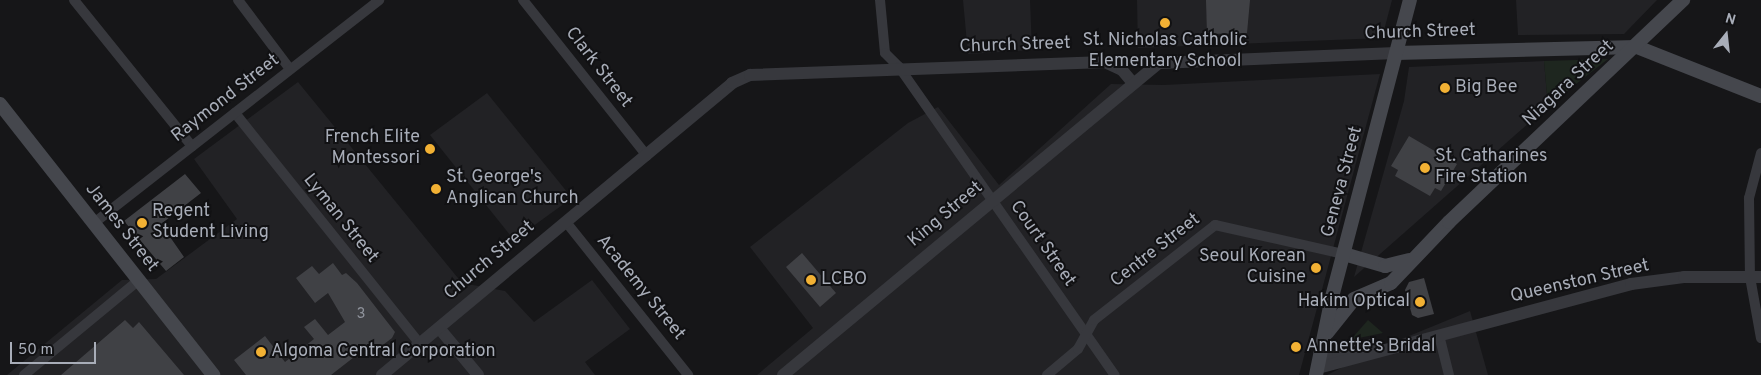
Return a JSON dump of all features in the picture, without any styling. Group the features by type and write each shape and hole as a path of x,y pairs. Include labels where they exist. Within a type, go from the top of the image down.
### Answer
{"main road":[{"name":"Geneva Street","path":"1315,372 1327,333 1344,254 1410,0"},
{"name":"Niagara Street","path":"1327,333 1354,299 1391,283 1412,258 1637,46 1683,0"},
{"name":"Church Street","path":"1396,53 1637,46 1761,96"},
{"name":"James Street","path":"0,104 213,375"},
{"path":"1344,254 1385,266 1404,264 1412,258"}],"street":[{"path":"74,0 192,146"},
{"path":"238,0 290,69"},
{"name":"Raymond Street","path":"94,223 379,0"},
{"name":"Clark Street","path":"523,0 647,156"},
{"name":"Court Street","path":"880,0 885,53 899,67 1115,375"},
{"name":"Church Street","path":"382,375 647,156 732,83 750,76 899,67 1105,62 1122,70 1132,82 1168,60 1396,53"},
{"name":"King Street","path":"783,375 1132,82"},
{"name":"Lyman Street","path":"235,113 420,344"},
{"path":"1761,153 1749,198 1761,338"},
{"name":"Academy Street","path":"566,222 688,375"},
{"name":"Centre Street","path":"1047,375 1078,349 1094,320 1215,225 1344,254"},
{"name":"Queenston Street","path":"1315,372 1439,335 1631,284 1684,277 1755,277"},
{"path":"24,375 138,280"},
{"path":"439,328 478,375"},
{"path":"1439,335 1449,375"}],"shaded area":[{"path":"963,0 1030,0 1032,50 968,54"},
{"path":"1137,0 1392,0 1382,38 1138,48"},
{"path":"1516,0 1657,0 1624,34 1518,35"},
{"path":"1608,59 1548,106 1544,61"},
{"path":"1544,61 1548,106 1354,277 1404,101 1409,67"},
{"path":"1380,74 1299,375 757,375 813,328 750,247 908,123 938,107 999,185 1111,84 1164,85"},
{"path":"298,82 462,283 505,291 534,322 592,280 630,329 585,362 595,375 7,375 122,280 156,279 237,219 194,159"},
{"path":"487,93 572,198 514,240 430,135"},
{"path":"1470,311 1488,375 1327,375 1387,345"},
{"path":"1368,320 1383,333 1354,339 1354,336"}],"building":[{"path":"1206,0 1250,0 1247,33 1207,34"},
{"name":"St. Catharines Fire Station","path":"1409,136 1457,164 1441,191 1435,188 1430,196 1395,176 1398,170 1391,166"},
{"name":"Regent Student Living","path":"185,174 201,193 161,224 184,257 166,271 124,221"},
{"name":"LCBO","path":"802,253 836,293 820,307 786,267"},
{"path":"333,263 342,275 346,273 357,283 395,332 392,338 375,351 367,347 331,375 246,375 234,360 265,336 285,362 314,339 304,327 315,319 328,335 345,322 328,293 315,303 296,278 312,266 319,274"},
{"name":"Hakim Optical","path":"1424,278 1434,314 1418,318 1412,315 1405,290 1409,282"},
{"path":"125,320 133,328 139,322 184,375 61,375"}],"place":[{"name":"St. Nicholas Catholic Elementary School","path":"1165,23"},
{"name":"Big Bee","path":"1445,88"},
{"name":"French Elite Montessori","path":"430,149"},
{"name":"St. Catharines Fire Station","path":"1425,168"},
{"name":"St. George's Anglican Church","path":"436,189"},
{"name":"Regent Student Living","path":"142,223"},
{"name":"Seoul Korean Cuisine","path":"1316,268"},
{"name":"LCBO","path":"811,280"},
{"name":"Hakim Optical","path":"1420,302"},
{"name":"Annette's Bridal","path":"1296,347"},
{"name":"Algoma Central Corporation","path":"261,352"}]}
